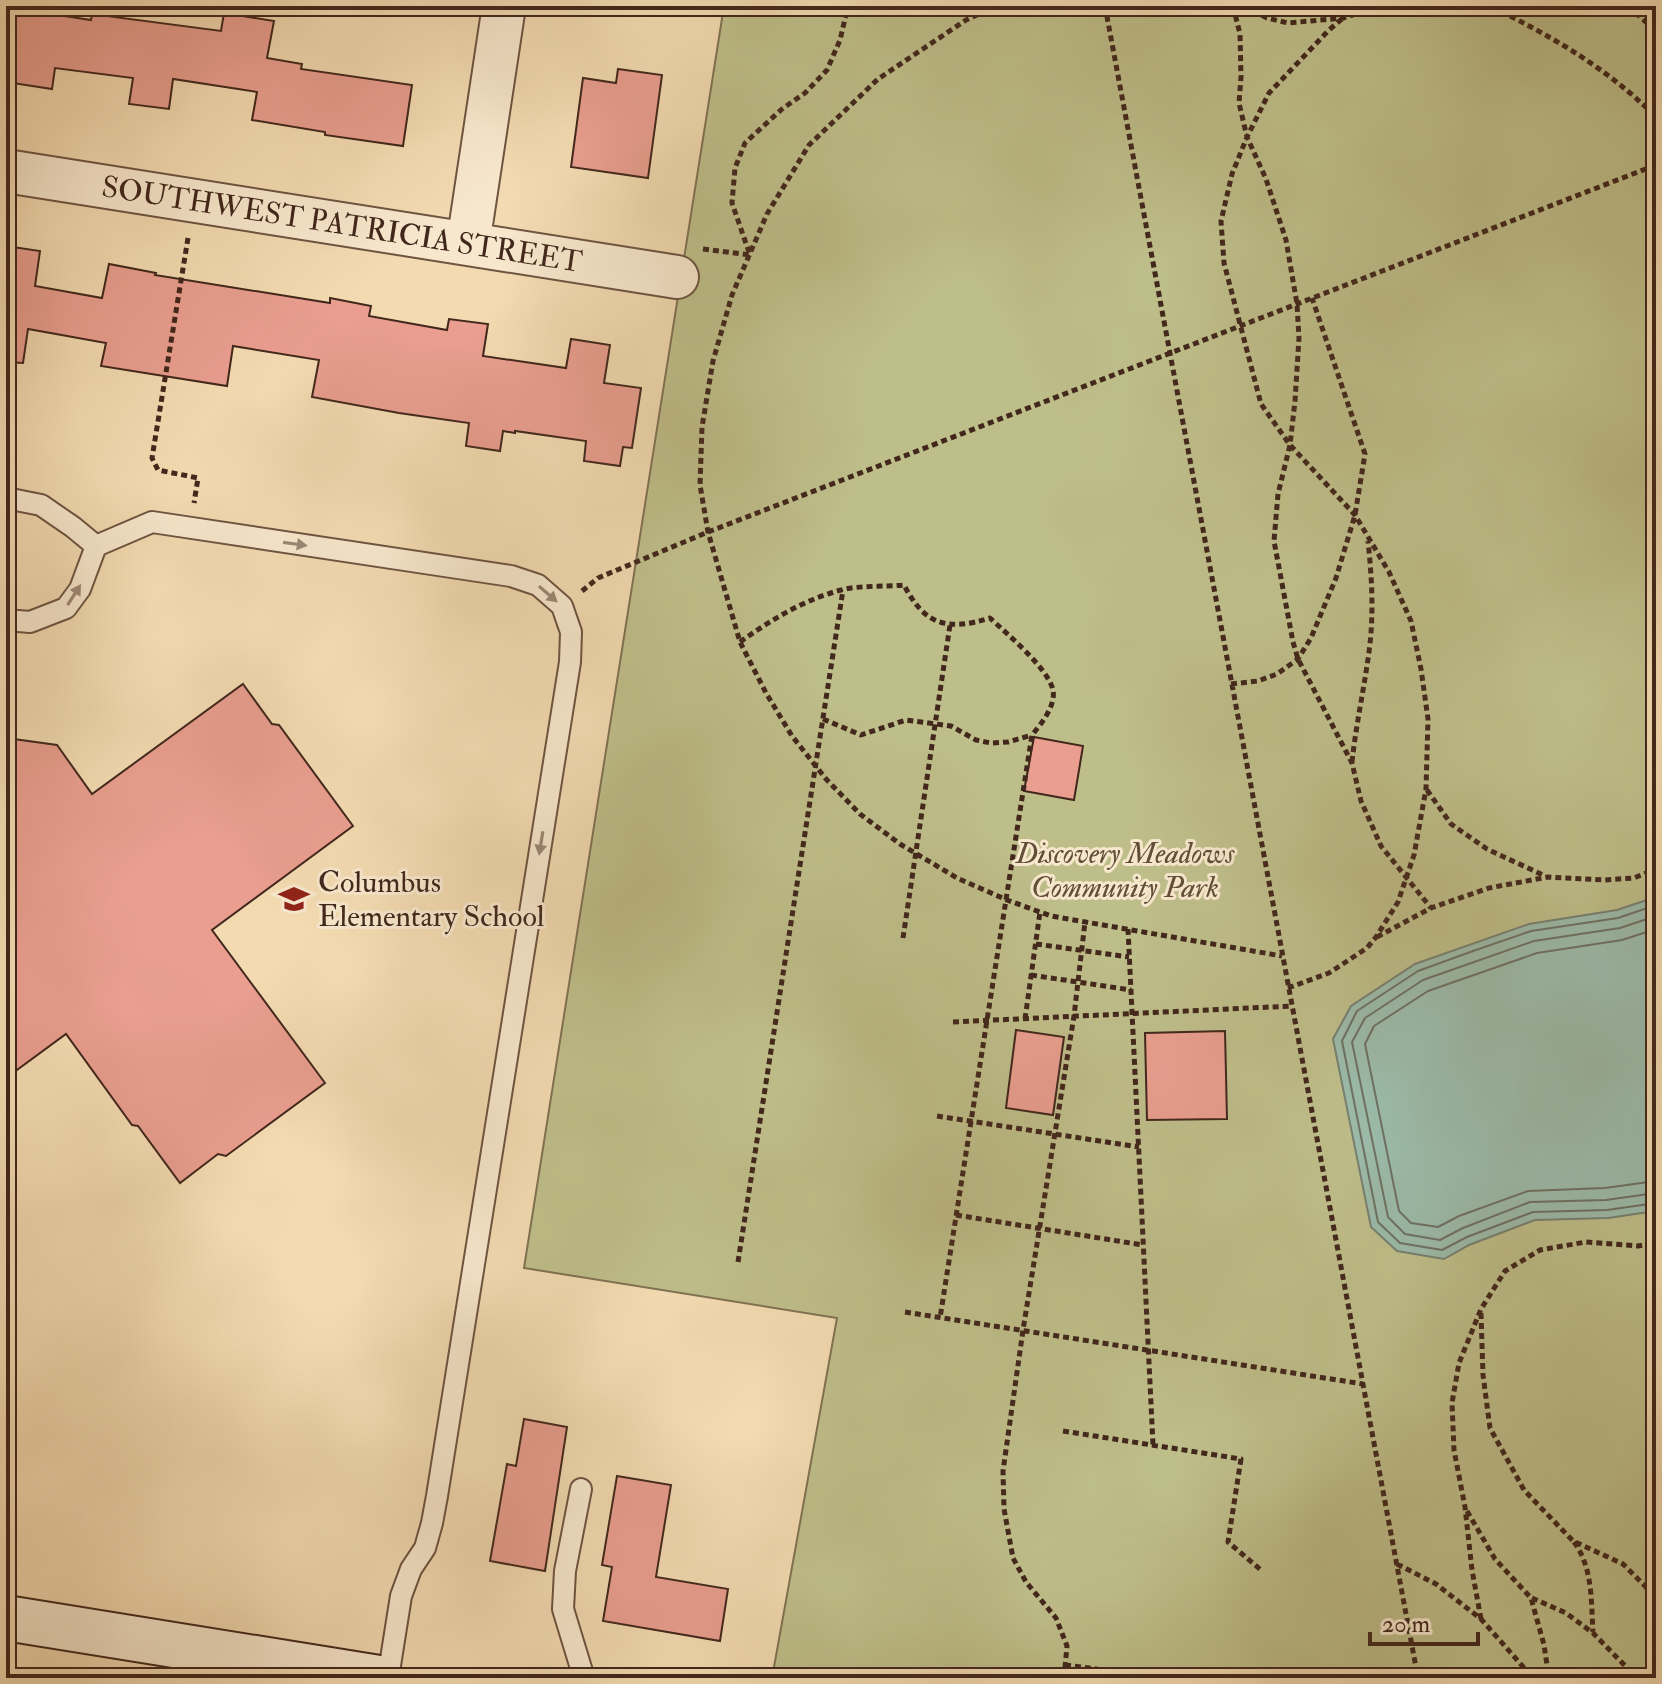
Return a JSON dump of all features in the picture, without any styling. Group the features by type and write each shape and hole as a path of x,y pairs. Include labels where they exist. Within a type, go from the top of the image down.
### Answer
{"main road":[{"path":"6,1618 379,1678"}],"street":[{"path":"468,244 504,6"},
{"name":"SOUTHWEST PATRICIA STREET","path":"6,171 677,277"}],"lane":[{"path":"6,498 41,505 96,546"},
{"path":"6,620 30,622 66,608 80,589 96,546 152,522 511,576 538,585 562,606 571,632 570,662 440,1481 425,1548 411,1569 401,1596 388,1678"},
{"path":"581,1489 565,1571 563,1609 584,1678"}],"path":[{"path":"750,255 732,203 735,168 745,143 782,109 805,93 827,70 840,40 848,6"},
{"path":"996,6 966,20 878,79 809,145 767,214 732,295 713,361 702,427 700,485 708,532 740,642 785,725 826,779 860,814 900,844 957,878 1051,916 1282,956"},
{"path":"1105,6 1418,1678"},
{"path":"1233,6 1240,34 1239,103 1247,137 1266,179 1286,240 1297,304 1299,338 1295,401 1290,445 1278,494 1274,541 1293,642 1298,659 1352,763 1361,801 1381,846 1431,908"},
{"path":"1244,6 1267,18 1288,23 1343,18 1376,8 1468,13 1492,6 1583,56 1635,96 1656,117"},
{"path":"1628,6 1656,31"},
{"path":"1288,988 1329,973 1367,948 1376,937 1398,902 1414,855 1426,789 1428,719 1411,621 1389,572 1355,515 1290,445 1261,404 1224,263 1221,221 1232,174 1247,137 1269,93 1343,18"},
{"path":"562,606 598,578 708,532 1656,165"},
{"path":"191,528 198,478 158,470 152,458 194,201"},
{"path":"677,277 690,247 750,255"},
{"path":"1231,684 1258,681 1277,674 1298,659 1311,638 1336,578 1355,515 1365,454 1312,298"},
{"path":"1352,763 1369,651 1372,575 1367,537"},
{"path":"740,642 799,605 843,590 904,585 913,602 927,617 950,625 969,625 990,618 1041,667 1053,690 1051,706 1032,735 940,1318"},
{"path":"738,1262 843,590"},
{"path":"903,938 950,625"},
{"path":"823,719 861,735 906,720 951,726 976,740 991,743 1032,735"},
{"path":"1426,789 1451,824 1487,849 1548,877"},
{"path":"1376,937 1431,908 1489,888 1548,877 1634,878 1656,869"},
{"path":"1025,1019 1040,912"},
{"path":"1064,1678 1067,1646 1056,1618 1026,1582 1013,1558 1004,1509 1003,1471 1074,1016 1085,922"},
{"path":"1128,929 1153,1445"},
{"path":"1036,944 1129,957"},
{"path":"1031,975 1131,990"},
{"path":"953,1022 1292,1006"},
{"path":"937,1116 1139,1147"},
{"path":"956,1215 1143,1245"},
{"path":"1481,1619 1454,1450 1452,1403 1459,1363 1481,1309 1505,1271 1540,1250 1586,1242 1638,1246 1656,1243"},
{"path":"1481,1309 1483,1375 1490,1428 1524,1490 1583,1554 1589,1576 1593,1633"},
{"path":"905,1312 1363,1384"},
{"path":"1063,1431 1241,1459 1228,1542 1261,1570"},
{"path":"1465,1507 1495,1559 1531,1598 1566,1613 1593,1633 1637,1678"},
{"path":"1573,1541 1623,1564 1656,1602"},
{"path":"1396,1564 1436,1584 1481,1619 1533,1678"},
{"path":"1531,1598 1549,1678"},
{"path":"1065,1665 1133,1678"}],"green space":[{"name":"Discovery Meadows Community Park","path":"724,6 1656,6 1656,1678 772,1678 837,1318 524,1268"}],"water":[{"path":"1656,897 1656,1211 1608,1218 1535,1220 1469,1245 1444,1259 1397,1251 1371,1227 1333,1039 1351,1006 1415,964 1529,924 1617,910"}],"building":[{"path":"6,7 91,20 92,14 221,31 224,13 274,21 267,58 302,64 301,69 412,85 403,146 252,120 257,92 173,79 169,109 129,104 133,78 55,68 52,89 6,82"},
{"path":"618,69 662,75 648,178 571,167 583,78 616,83"},
{"path":"6,246 40,251 35,286 102,298 109,264 155,275 330,303 330,298 371,306 369,316 447,330 449,319 488,324 483,356 566,368 571,339 610,345 604,383 641,388 632,448 623,447 620,466 584,461 586,441 515,431 503,431 500,451 466,446 469,423 312,397 319,360 233,346 227,386 101,366 106,343 28,329 23,363 6,362"},
{"path":"243,684 272,724 279,725 353,826 212,930 325,1083 226,1156 218,1154 180,1183 138,1126 132,1125 66,1034 6,1078 6,738 57,745 92,794"},
{"path":"1034,737 1083,746 1074,800 1024,791"},
{"path":"1016,1030 1064,1037 1053,1115 1006,1108"},
{"path":"1225,1031 1227,1119 1147,1120 1145,1033"},
{"path":"524,1419 567,1427 545,1571 490,1561 507,1464 516,1466"},
{"path":"617,1476 671,1485 656,1577 728,1589 720,1641 603,1621 612,1567 602,1565"}],"place":[{"name":"Columbus Elementary School","path":"294,899"}]}
